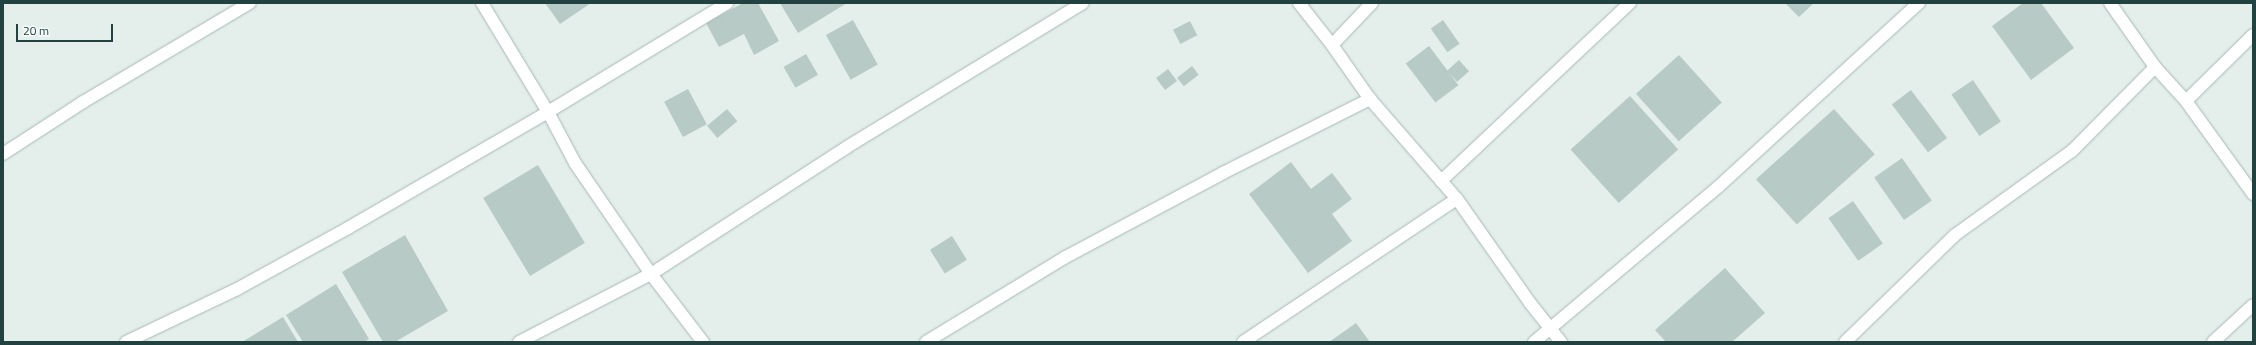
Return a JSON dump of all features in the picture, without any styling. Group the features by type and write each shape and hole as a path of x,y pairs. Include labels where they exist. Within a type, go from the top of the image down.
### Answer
{"street":[{"path":"3,154 83,102 250,3"},
{"path":"482,3 548,112 575,163 652,274 703,342"},
{"path":"126,342 236,289 548,112 727,3"},
{"path":"519,342 652,274 847,147 1083,3"},
{"path":"1299,3 1332,45 1370,99 1457,199 1561,342"},
{"path":"1332,45 1372,3"},
{"path":"1441,181 1630,3"},
{"path":"1534,342 1718,187 1919,3"},
{"path":"2110,3 2155,67 2186,101 2253,194"},
{"path":"2186,101 2253,35"},
{"path":"1845,342 1955,235 2072,151 2155,67"},
{"path":"926,342 1064,258 1223,173 1370,99"},
{"path":"1243,342 1457,199"},
{"path":"2213,342 2253,305"}],"building":[{"path":"545,3 591,3 560,24"},
{"path":"743,3 758,3 779,41 754,55 744,34 719,47 706,23"},
{"path":"780,3 847,3 798,33"},
{"path":"1785,3 1814,3 1799,17"},
{"path":"2023,3 2041,3 2074,48 2031,80 1992,26"},
{"path":"853,20 878,65 851,80 826,35"},
{"path":"1443,20 1460,44 1447,52 1431,29"},
{"path":"1190,21 1197,35 1180,44 1173,30"},
{"path":"1429,46 1458,85 1435,103 1406,63"},
{"path":"806,54 818,75 795,88 783,67"},
{"path":"1679,55 1722,103 1679,141 1636,94"},
{"path":"1459,60 1469,71 1457,82 1447,71"},
{"path":"1192,66 1199,75 1184,86 1177,78"},
{"path":"1168,69 1177,81 1165,90 1156,78"},
{"path":"1973,80 2001,121 1979,136 1951,95"},
{"path":"688,89 707,124 683,137 664,102"},
{"path":"1911,90 1947,138 1928,152 1892,104"},
{"path":"1630,96 1678,150 1619,203 1571,150"},
{"path":"727,109 737,121 717,138 707,126"},
{"path":"1834,109 1875,154 1797,225 1756,179"},
{"path":"1902,158 1932,201 1904,220 1874,178"},
{"path":"1291,162 1311,189 1332,173 1352,199 1332,214 1352,241 1308,273 1249,194"},
{"path":"538,165 585,243 530,276 483,198"},
{"path":"1853,201 1883,244 1858,261 1828,218"},
{"path":"405,235 448,311 395,342 383,342 342,272"},
{"path":"952,236 967,260 945,274 930,250"},
{"path":"1725,268 1765,313 1732,342 1666,342 1655,330"},
{"path":"336,284 369,339 364,342 303,342 286,315"},
{"path":"283,317 298,342 242,342"},
{"path":"1356,323 1370,342 1329,342"}]}
